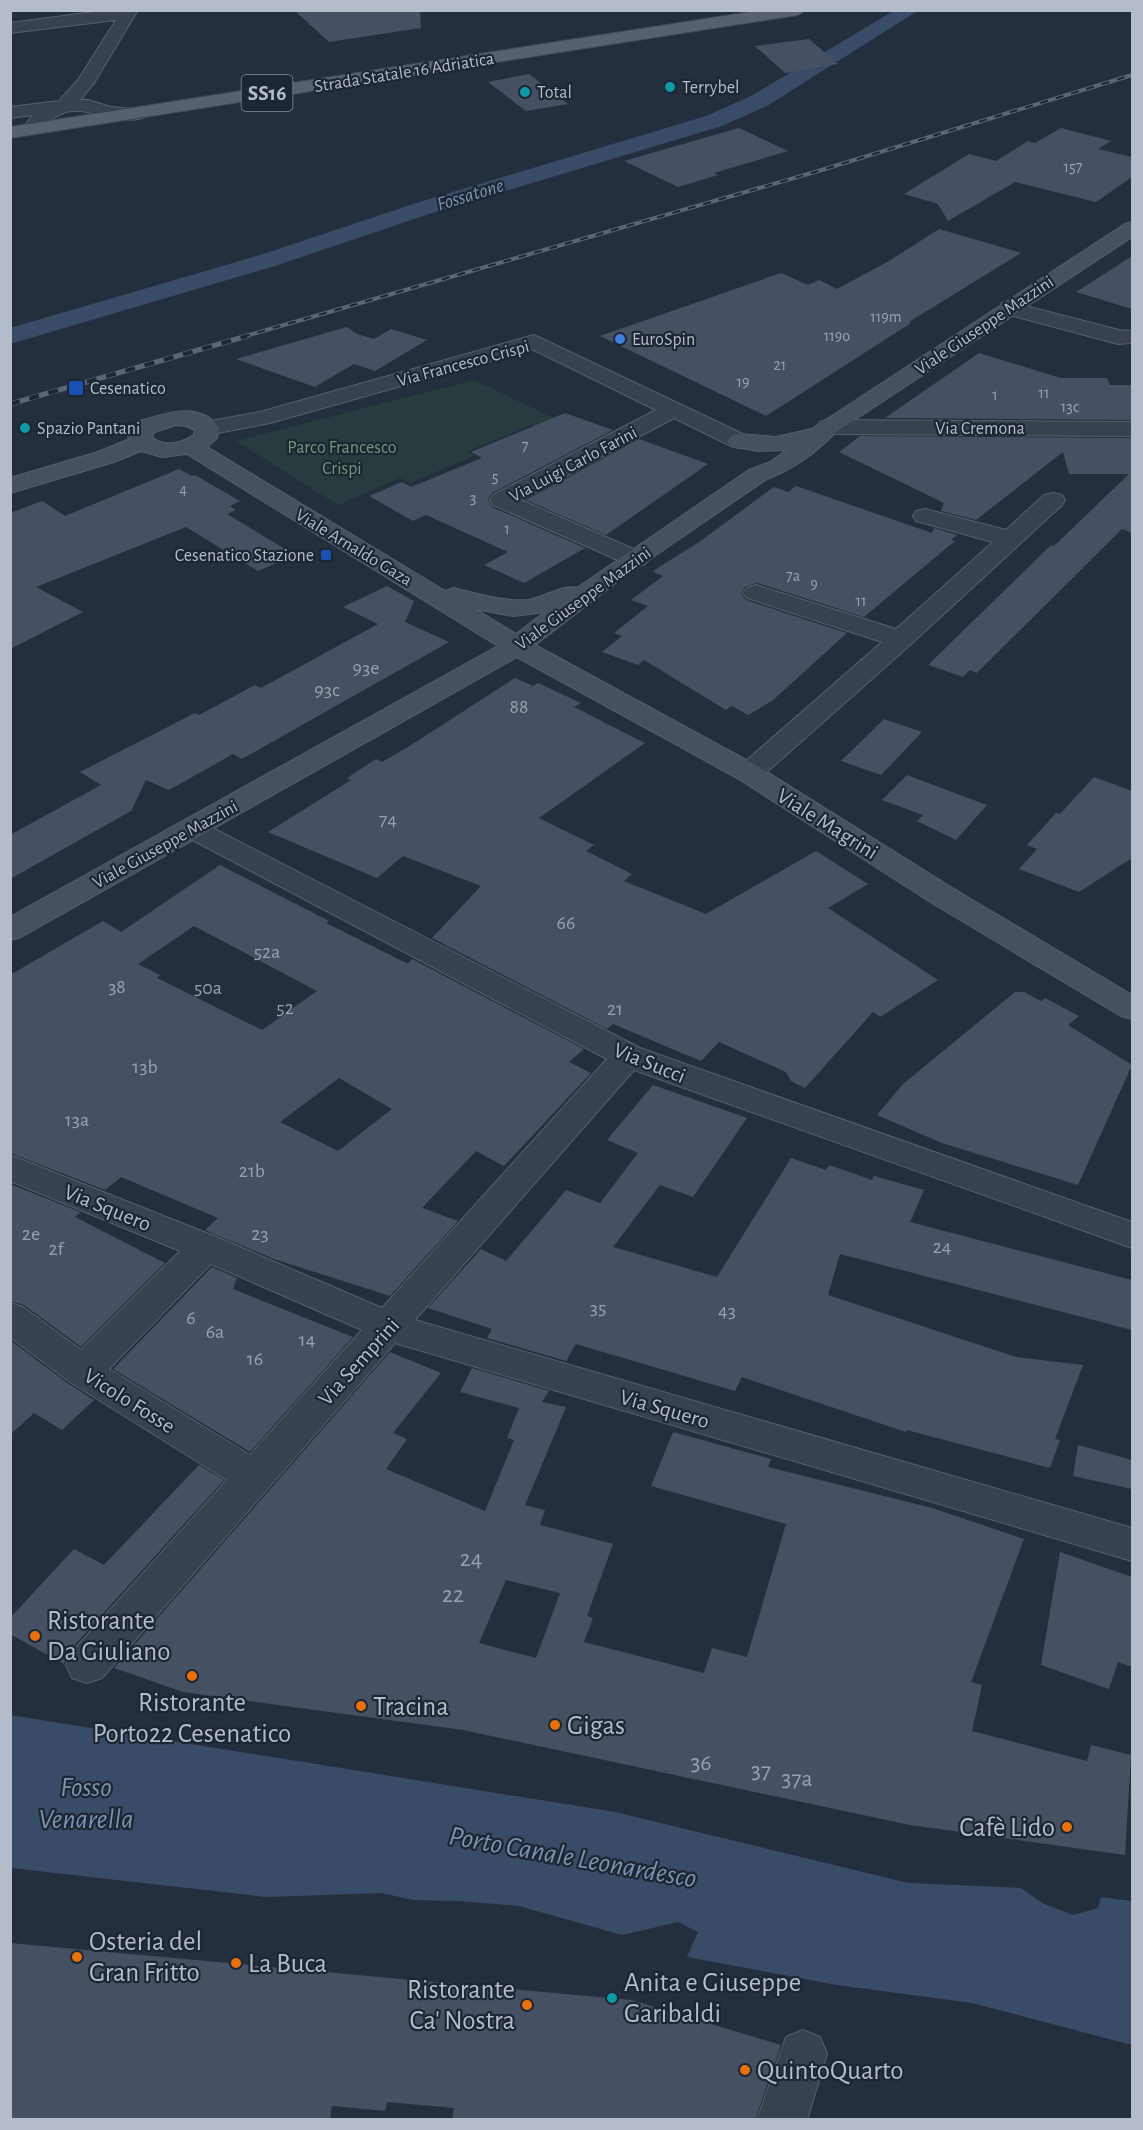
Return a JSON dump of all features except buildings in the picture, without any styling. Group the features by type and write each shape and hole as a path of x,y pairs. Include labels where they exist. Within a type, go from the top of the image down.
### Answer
{"main road":[{"name":"Strada Statale 16 Adriatica","path":"16,129 137,114 798,10"}],"street":[{"path":"10,28 130,11"},
{"path":"16,129 65,105 85,83 130,11"},
{"path":"10,113 65,105 88,105 109,112 137,114"},
{"name":"Viale Giuseppe Mazzini","path":"10,930 517,646 609,576 757,475 778,467 807,447 825,430 1132,228"},
{"path":"1010,308 1118,337 1132,337"},
{"name":"Via Francesco Crispi","path":"199,437 534,342 739,441 773,446 803,440 825,430"},
{"name":"Via Luigi Carlo Farini","path":"636,559 502,500 673,410"},
{"name":"Viale Arnaldo Gaza","path":"142,442 140,437 145,427 163,420 185,418 202,424 199,437 405,577 517,646"},
{"name":"Via Cremona","path":"825,430 1132,429"},
{"path":"10,486 98,459 142,442 158,449 199,437"},
{"name":"Via Francesco Crispi","path":"739,441 751,455 756,465 757,475"},
{"path":"749,773 901,639 1053,500"},
{"path":"925,516 1010,539"},
{"path":"405,577 444,594 466,600 506,608 525,609 556,602 609,576"},
{"path":"756,593 901,639"},
{"name":"Viale Magrini","path":"517,646 749,773 943,896 1132,1009"},
{"name":"Via Succi","path":"193,829 628,1056 1132,1235"},
{"name":"Via Semprini","path":"87,1665 390,1327 628,1056"},
{"name":"Via Squero","path":"10,1167 206,1247 390,1327 1132,1545"},
{"path":"83,1372 206,1247"},
{"name":"Vicolo Fosse","path":"10,1317 83,1372 254,1477"},
{"path":"782,2120 803,2054"}],"green space":[{"name":"Parco Francesco Crispi","path":"474,380 560,421 541,429 532,425 468,451 474,456 410,483 400,478 338,505 236,441"}],"water":[{"name":"Fosso Venarella","path":"10,1715 615,1812 908,1883 1021,1888 1042,1903 1073,1915 1098,1908 1101,1897 1132,1901 1132,2045 972,2003 837,1985 687,1957 698,1932 678,1922 622,1935 519,1906 414,1900 381,1893 266,1897 11,1868"}],"waterway":[{"name":"Fossatone","path":"10,336 266,261 424,208 714,121 759,101 910,10"}],"railway":[{"path":"242,337 815,172 1132,75"},
{"path":"10,404 247,336"}],"place":[{"name":"Terrybel","path":"670,87"},
{"name":"Total","path":"525,92"},
{"name":"EuroSpin","path":"620,339"},
{"name":"Cesenatico","path":"76,388"},
{"name":"Spazio Pantani","path":"25,428"},
{"name":"Cesenatico Stazione","path":"326,555"},
{"name":"Ristorante Da Giuliano","path":"35,1636"},
{"name":"Ristorante Porto22 Cesenatico","path":"192,1676"},
{"name":"Tracina","path":"361,1706"},
{"name":"Gigas","path":"555,1725"},
{"name":"Cafè Lido","path":"1067,1827"},
{"name":"Osteria del Gran Fritto","path":"77,1957"},
{"name":"La Buca","path":"236,1963"},
{"name":"Anita e Giuseppe Garibaldi","path":"612,1998"},
{"name":"Ristorante Ca' Nostra","path":"527,2005"},
{"name":"QuintoQuarto","path":"745,2070"}],"water label":[{"name":"Porto Canale Leonardesco","path":"573,1856"}]}
